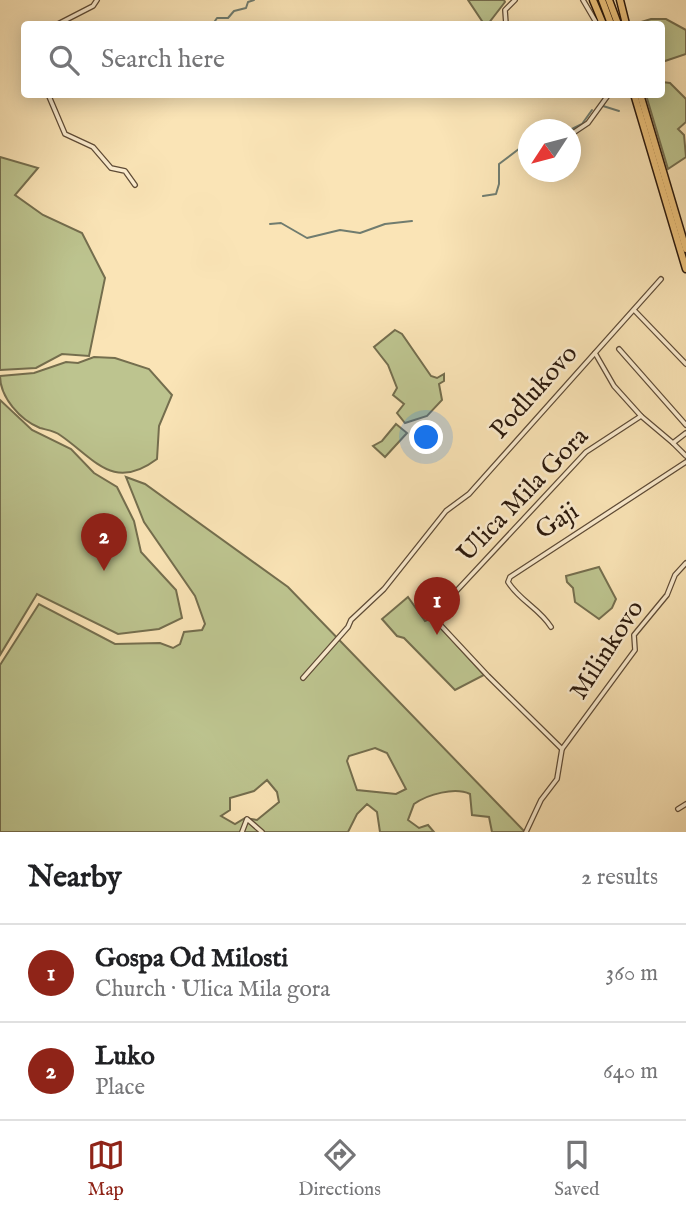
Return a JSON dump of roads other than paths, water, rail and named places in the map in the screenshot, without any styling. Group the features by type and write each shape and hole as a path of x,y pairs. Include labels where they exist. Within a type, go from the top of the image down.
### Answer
{"main road":[{"path":"593,0 602,21"},
{"path":"603,0 610,21"},
{"path":"609,0 617,21"},
{"path":"620,0 625,21"},
{"path":"634,98 686,269"},
{"path":"643,98 686,249"}],"street":[{"path":"64,21 93,6 97,0"},
{"path":"506,21 505,10 516,0"},
{"path":"583,0 595,21"},
{"path":"50,98 65,134 93,147 111,168 125,171 135,186"},
{"path":"581,128 588,123 606,98"},
{"path":"594,353 661,279"},
{"path":"634,310 686,364"},
{"path":"619,349 686,425"},
{"name":"Podlukovo","path":"303,678 348,627 351,620 364,611 384,589 446,511 468,494 594,353 614,386 641,416"},
{"path":"641,416 686,456"},
{"name":"Ulica Mila Gora","path":"562,749 488,677 433,617 422,612 448,600 586,452 641,416"},
{"path":"673,443 686,433"},
{"name":"Gaji","path":"551,627 527,602 519,600 508,582 510,577 686,462"},
{"name":"Milinkovo","path":"526,832 541,800 557,779 562,749 635,650 634,635 667,596 676,575 686,563"},
{"path":"678,809 686,804"},
{"path":"242,832 247,819 262,832"}],"waterway":[{"path":"215,21 217,18 228,18 234,11 246,8 248,2 254,0"},
{"path":"603,106 619,111"},
{"path":"581,124 592,110"},
{"path":"483,196 496,194 499,164 518,150"},
{"path":"270,224 281,223 307,238 340,230 360,233 385,224 412,221"}],"place":[{"name":"Luko","path":"104,571"},
{"name":"Gospa Od Milosti","path":"437,635"}]}
